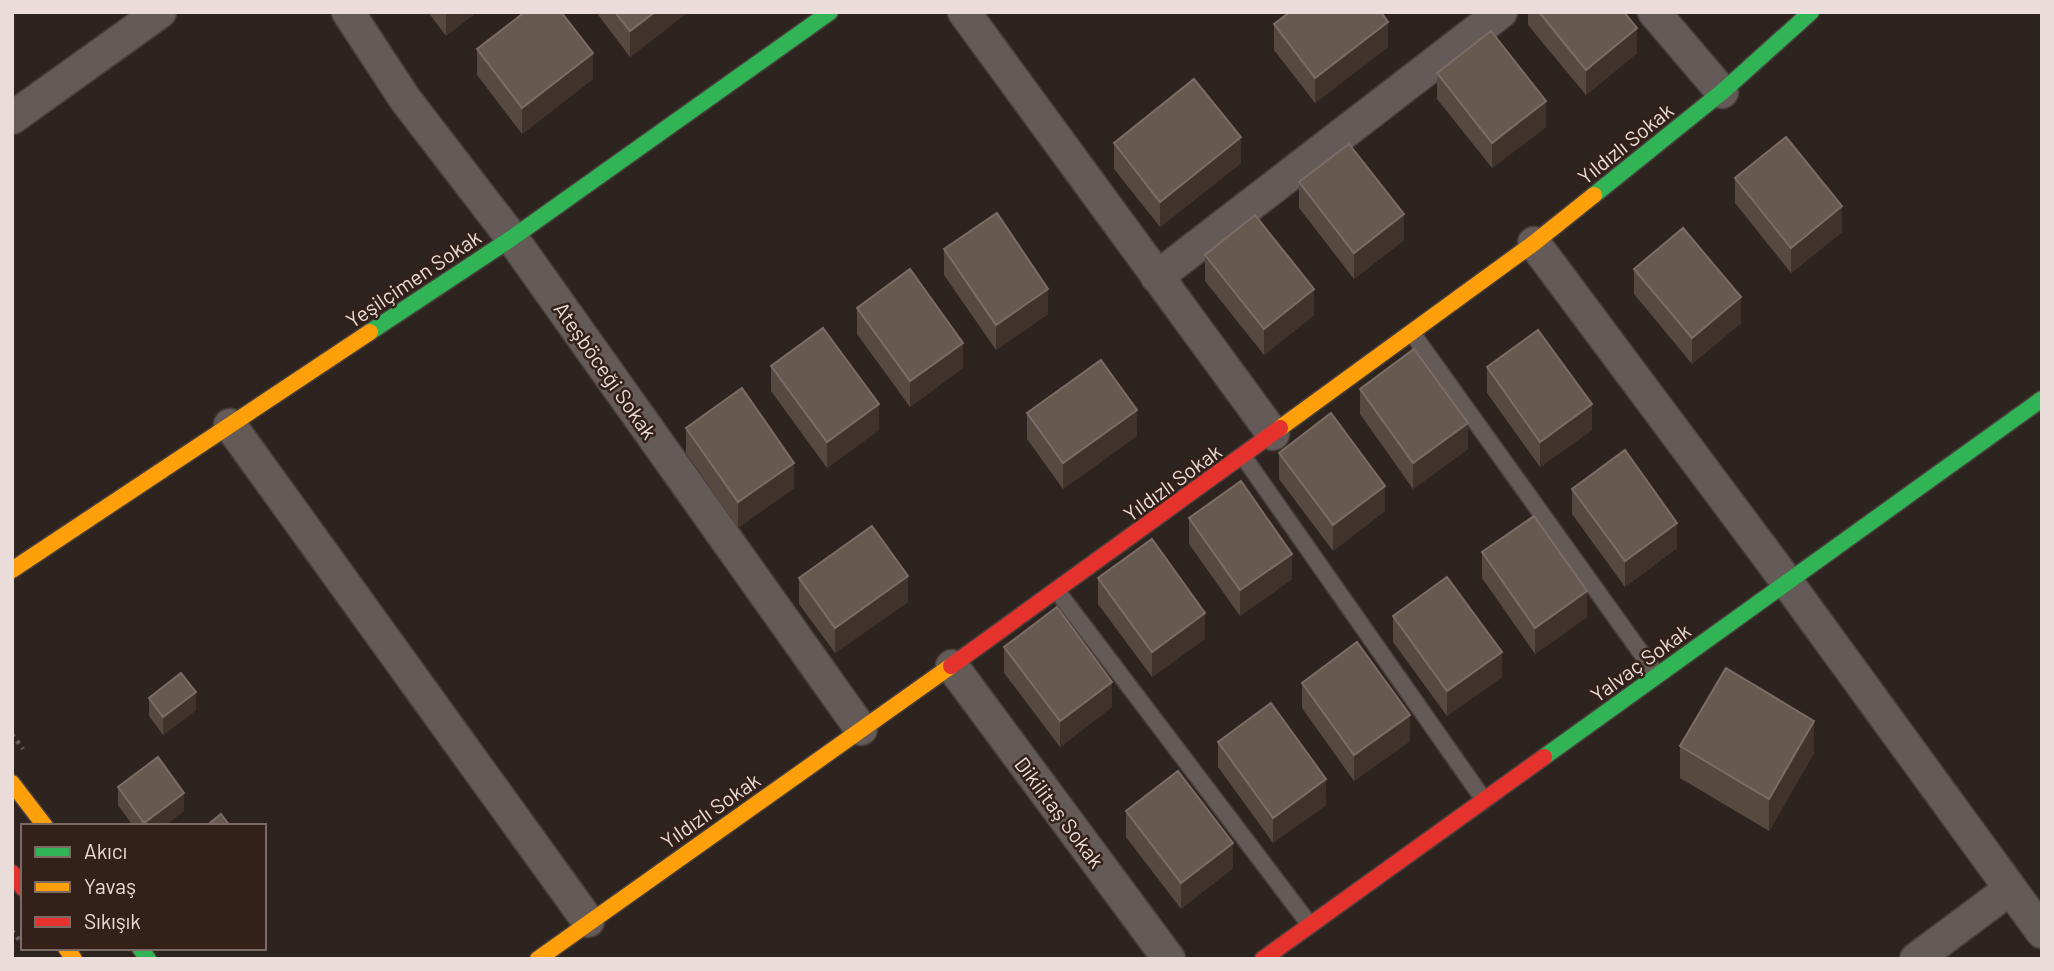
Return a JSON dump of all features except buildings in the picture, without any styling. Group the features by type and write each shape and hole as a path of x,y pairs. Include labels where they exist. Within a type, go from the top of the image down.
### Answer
{"street":[{"path":"12,118 160,12"},
{"name":"Ateşböceği Sokak","path":"348,12 405,99 512,238 861,729"},
{"name":"Yeşilçimen Sokak","path":"12,570 512,238 830,12"},
{"path":"964,12 1273,434"},
{"path":"1157,278 1501,12"},
{"path":"1654,12 1722,92"},
{"name":"Yıldızlı Sokak","path":"538,959 1057,591 1534,243 1722,92 1811,12"},
{"path":"1534,243 1787,582 2042,932"},
{"name":"Yalvaç Sokak","path":"1263,959 2042,399"},
{"path":"230,425 589,921"},
{"name":"Dikilitaş Sokak","path":"952,666 1169,959"},
{"path":"12,783 43,824"},
{"path":"1916,959 2010,889"}],"lane":[{"path":"1412,332 1657,675"},
{"path":"1243,456 1483,800"},
{"path":"1057,591 1310,925"}],"traffic: fast":[{"path":"370,332 512,238 830,12"},
{"path":"1594,195 1722,92 1811,12"},
{"path":"1544,757 2042,399"},
{"path":"141,950 148,959"}],"traffic: slow":[{"path":"1280,428 1534,243 1594,195"},
{"path":"12,570 370,332"},
{"path":"538,959 951,666"},
{"path":"12,783 43,824"},
{"path":"67,950 74,959"}],"traffic: jam":[{"path":"951,666 1280,428"},
{"path":"1263,959 1544,757"},
{"path":"12,873 21,885"}]}
